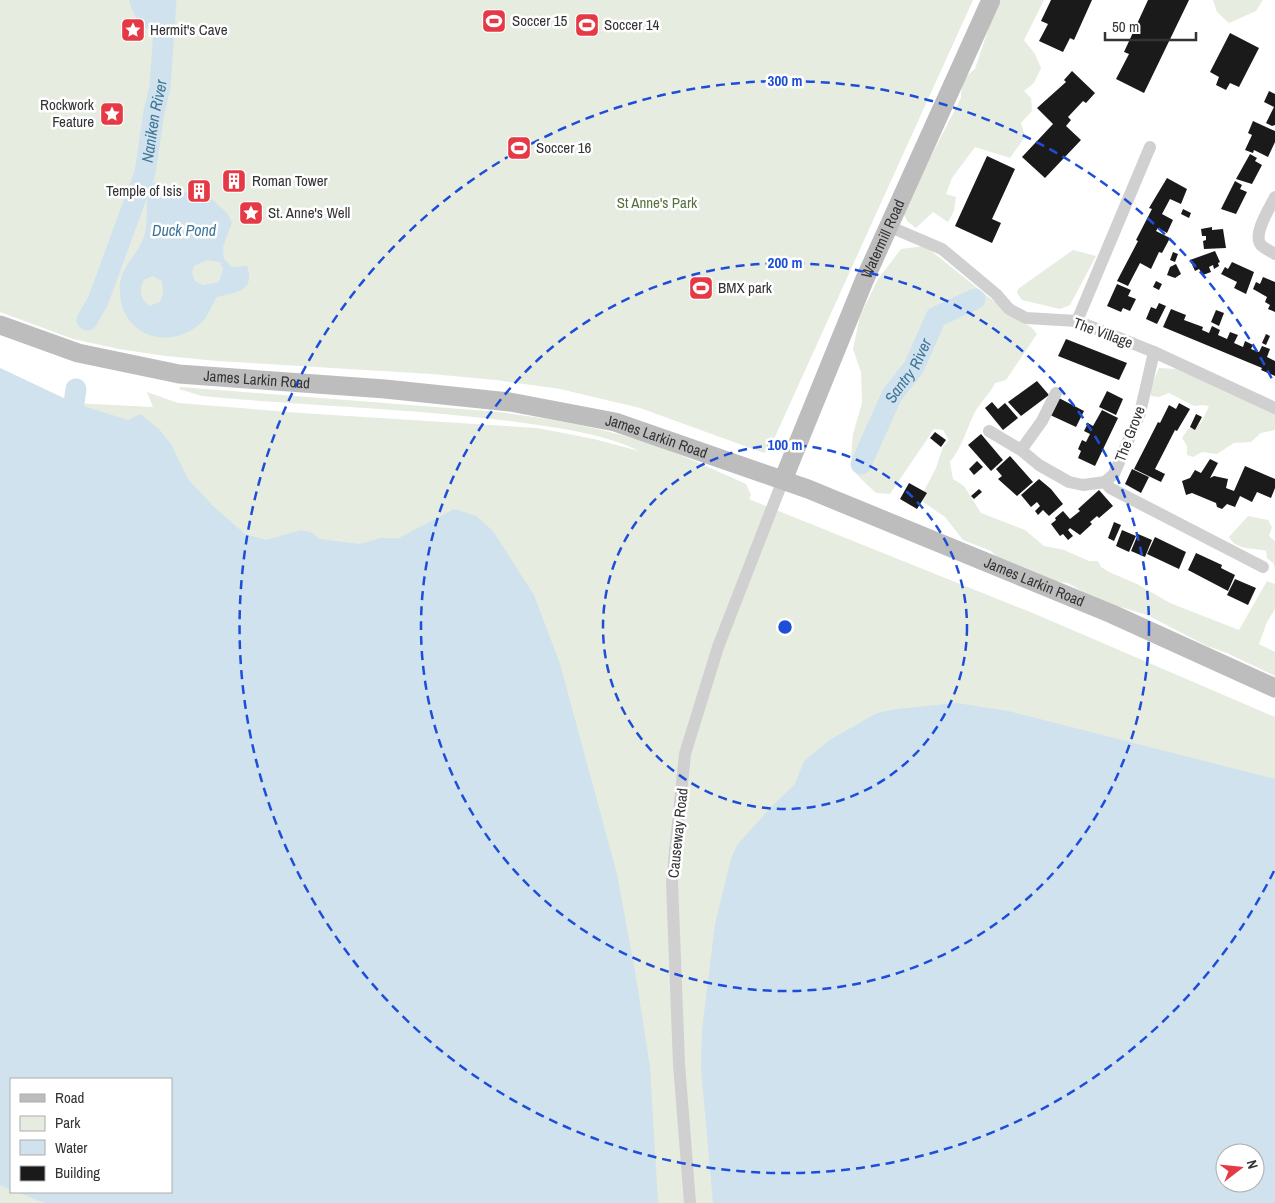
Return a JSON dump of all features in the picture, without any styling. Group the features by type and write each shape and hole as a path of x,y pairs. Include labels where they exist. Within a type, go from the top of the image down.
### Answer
{"main road":[{"name":"Watermill Road","path":"783,480 888,226 991,0"},
{"name":"James Larkin Road","path":"0,325 78,353 179,374 394,390 546,407 642,430 783,480 1112,614 1275,688"}],"street":[{"path":"1077,321 1150,147"},
{"path":"1275,197 1258,239 1261,245 1275,254"},
{"name":"The Village","path":"888,226 942,249 996,294 1009,309 1026,318 1077,321 1154,352 1275,408"},
{"name":"The Grove","path":"1105,482 1114,474 1140,413 1154,352"},
{"path":"1021,450 1042,422 1056,394"},
{"path":"989,431 1068,482 1083,485 1105,482 1110,488 1263,567"},
{"name":"Causeway Road","path":"690,1203 679,1064 672,882 686,754 718,647 783,480"}],"green space":[{"name":"St Anne's Park","path":"0,0 973,0 769,450 764,453 640,408 560,389 432,374 217,361 166,356 119,349 73,339 0,312"},
{"path":"1002,0 1044,0 1024,40 1035,54 1041,68 1034,83 1024,91 1031,98 1032,111 1021,123 1025,137 1010,158 975,147 952,178 946,194 956,197 954,211 948,222 933,212 916,228 908,222 902,212 961,98 964,81 975,69 993,15"},
{"path":"1213,0 1263,0 1256,11 1229,23 1217,12"},
{"path":"925,246 1016,319 1031,327 1037,334 1006,380 995,383 975,412 950,462 953,479 964,486 981,513 1025,530 1044,546 1064,550 1089,561 1098,561 1101,567 1109,572 1137,584 1170,603 1239,630 1267,581 1275,584 1275,609 1267,622 1259,644 1275,652 1275,676 1227,653 1207,646 1147,615 1114,605 1085,593 1068,583 1055,581 963,540 945,517 923,502 924,491 936,468 943,447 949,440 943,430 934,429 890,494 876,493 857,475 851,456 853,434 862,403 861,372 853,349 860,316 878,279 901,249"},
{"path":"1073,250 1096,256 1070,305 1060,309 1022,300 1017,293 1018,289"},
{"path":"0,368 74,403 153,407 147,392 178,403 537,428 594,439 639,451 595,435 517,422 439,413 202,396 179,389 180,387 499,412 559,421 618,434 668,450 746,484 751,495 749,499 1035,614 1275,717 1275,1203 0,1203"},
{"path":"1159,368 1176,369 1275,411 1275,430 1261,433 1251,442 1234,443 1217,454 1202,452 1193,457 1187,455 1187,446 1182,438 1188,429 1201,423 1209,406 1194,406 1169,393 1159,397 1151,396 1150,389"},
{"path":"1248,516 1268,520 1272,527 1269,536 1275,541 1275,569 1274,564 1267,558 1266,551 1241,547 1236,545 1229,537"}],"water":[{"path":"129,0 174,0 172,18 163,32 150,30 140,23"},
{"name":"Duck Pond","path":"155,182 179,192 194,190 193,193 203,196 204,192 228,214 232,223 223,247 224,259 232,267 247,266 249,275 248,282 242,290 217,297 201,323 187,332 173,337 159,337 146,333 135,326 126,315 121,301 121,277 140,246 145,233 148,195 151,184","holes":["207,260 220,262 223,269 219,282 203,285 195,281 192,273 194,266","153,276 162,281 163,294 160,302 149,306 142,297 141,287 144,280"]},
{"path":"0,368 74,403 128,420 140,414 159,429 171,444 188,479 214,507 245,534 266,540 301,530 313,533 319,539 360,544 381,538 399,538 454,509 476,516 493,531 534,595 560,664 617,874 650,1067 658,1203 45,1203 20,1193 172,1193 172,1078 10,1078 10,1190 0,1185"},
{"path":"957,703 1008,711 1275,779 1275,1203 713,1203 701,1069 702,1030 715,924 731,859 737,845 770,808 795,784 804,761 831,739 877,713 896,709"}],"building":[{"path":"1051,0 1092,0 1074,40 1070,38 1063,52 1039,41 1048,24 1041,21"},
{"path":"1148,0 1189,0 1144,93 1116,79 1129,54 1124,52"},
{"path":"1230,33 1259,48 1239,87 1230,83 1226,90 1216,85 1219,77 1210,72"},
{"path":"1072,71 1095,93 1086,103 1083,101 1068,117 1071,120 1066,126 1081,140 1045,178 1022,157 1053,124 1037,108 1066,82 1064,80"},
{"path":"1269,91 1275,94 1275,125 1272,126 1266,123 1274,107 1264,102"},
{"path":"1253,121 1275,131 1275,142 1268,157 1254,150 1253,153 1245,150 1252,135 1248,133"},
{"path":"1250,154 1257,158 1255,161 1262,165 1252,184 1236,179"},
{"path":"987,156 1015,169 992,219 1001,223 992,243 955,226"},
{"name":"Roman Tower","path":"236,177 238,183 232,185 230,179"},
{"path":"1167,178 1187,189 1181,204 1170,199 1162,214 1173,220 1167,233 1158,228 1156,231 1170,238 1162,253 1159,252 1151,269 1140,263 1128,286 1117,281 1138,241 1136,240 1152,209 1149,208"},
{"path":"1235,181 1242,185 1240,189 1247,192 1236,214 1221,209"},
{"name":"Temple of Isis","path":"195,184 206,186 204,196 193,193"},
{"path":"1183,209 1191,213 1189,218 1181,214"},
{"path":"1212,227 1212,230 1223,229 1226,248 1204,249 1203,241 1206,240 1206,236 1202,236 1201,229"},
{"path":"1215,251 1220,262 1218,263 1219,266 1214,269 1213,265 1209,267 1211,272 1203,275 1199,269 1195,271 1190,260"},
{"path":"1173,252 1178,254 1175,262 1170,260"},
{"path":"1232,262 1254,272 1246,294 1234,288 1237,282 1221,274 1225,267 1228,269"},
{"path":"1176,264 1181,274 1175,278 1167,275 1170,267"},
{"path":"1263,277 1275,282 1275,312 1268,309 1270,305 1265,302 1267,297 1253,289 1256,282 1260,284"},
{"path":"1156,281 1162,284 1159,290 1153,287"},
{"path":"1117,284 1131,290 1128,296 1136,299 1130,311 1123,308 1121,312 1107,306"},
{"path":"1159,303 1166,306 1157,324 1146,319 1151,307 1156,309"},
{"path":"1171,309 1186,315 1184,320 1203,327 1202,330 1209,333 1212,326 1220,330 1218,335 1227,339 1230,332 1238,335 1234,343 1243,347 1245,341 1253,345 1251,349 1259,352 1262,346 1270,349 1267,357 1275,361 1275,376 1261,370 1262,368 1163,327"},
{"path":"1216,310 1224,313 1219,326 1211,322"},
{"path":"1266,334 1270,336 1266,345 1262,343"},
{"path":"1066,339 1127,363 1119,380 1058,356"},
{"path":"1037,381 1049,395 1021,416 1008,402"},
{"path":"1107,391 1123,399 1116,415 1099,407"},
{"path":"1057,397 1084,411 1076,427 1048,414"},
{"path":"992,402 998,409 1005,403 1018,418 1003,430 985,408"},
{"path":"1179,403 1190,409 1177,431 1175,430 1155,469 1165,474 1161,482 1134,469 1169,405 1176,409"},
{"path":"1102,410 1118,418 1095,466 1078,458 1081,451 1078,449 1082,440 1086,442 1090,434 1084,431 1088,423 1093,426"},
{"path":"1196,414 1202,417 1195,430 1190,427"},
{"path":"935,432 946,440 941,447 930,438"},
{"path":"981,434 1003,460 991,471 968,445"},
{"path":"1010,456 1033,482 1017,496 998,479 1002,476 996,469"},
{"path":"1210,459 1218,463 1210,478 1214,476 1228,479 1226,488 1234,491 1245,466 1275,479 1275,488 1271,498 1257,492 1252,502 1240,496 1235,507 1227,504 1222,509 1217,507 1216,503 1192,493 1186,495 1182,481 1190,478 1195,470 1201,473"},
{"path":"977,461 983,467 974,475 969,469"},
{"path":"1132,469 1149,477 1141,493 1125,484"},
{"path":"1039,479 1051,489 1063,504 1049,516 1043,510 1038,515 1035,511 1040,506 1037,502 1031,507 1021,495"},
{"path":"909,483 927,493 917,509 900,499"},
{"path":"979,489 982,492 974,499 971,496"},
{"path":"1099,490 1113,506 1099,518 1097,516 1090,522 1092,524 1080,535 1070,528 1068,530 1073,536 1068,540 1063,534 1060,536 1051,524 1056,520 1055,518 1063,511 1070,519"},
{"path":"1114,522 1121,525 1114,541 1108,538"},
{"path":"1122,530 1136,536 1129,552 1116,546"},
{"path":"1138,534 1152,540 1145,557 1131,551"},
{"path":"1155,537 1186,552 1179,569 1147,554"},
{"path":"1196,553 1222,565 1221,568 1235,575 1228,591 1188,570"},
{"path":"1235,579 1256,588 1248,605 1227,595"}],"waterway":[{"name":"Naniken River","path":"87,320 98,301 145,173 154,112 160,87 166,0"},
{"name":"Santry River","path":"861,464 892,395 914,367 936,317 975,299"},
{"name":"Naniken River","path":"74,403 76,389"}],"place":[{"name":"Soccer 15","path":"494,21"},
{"name":"Soccer 14","path":"587,25"},
{"name":"Hermit's Cave","path":"133,30"},
{"name":"Rockwork Feature","path":"112,114"},
{"name":"Soccer 16","path":"519,148"},
{"name":"Roman Tower","path":"234,181"},
{"name":"Temple of Isis","path":"199,191"},
{"name":"St. Anne's Well","path":"251,213"},
{"name":"BMX park","path":"701,288"}]}
